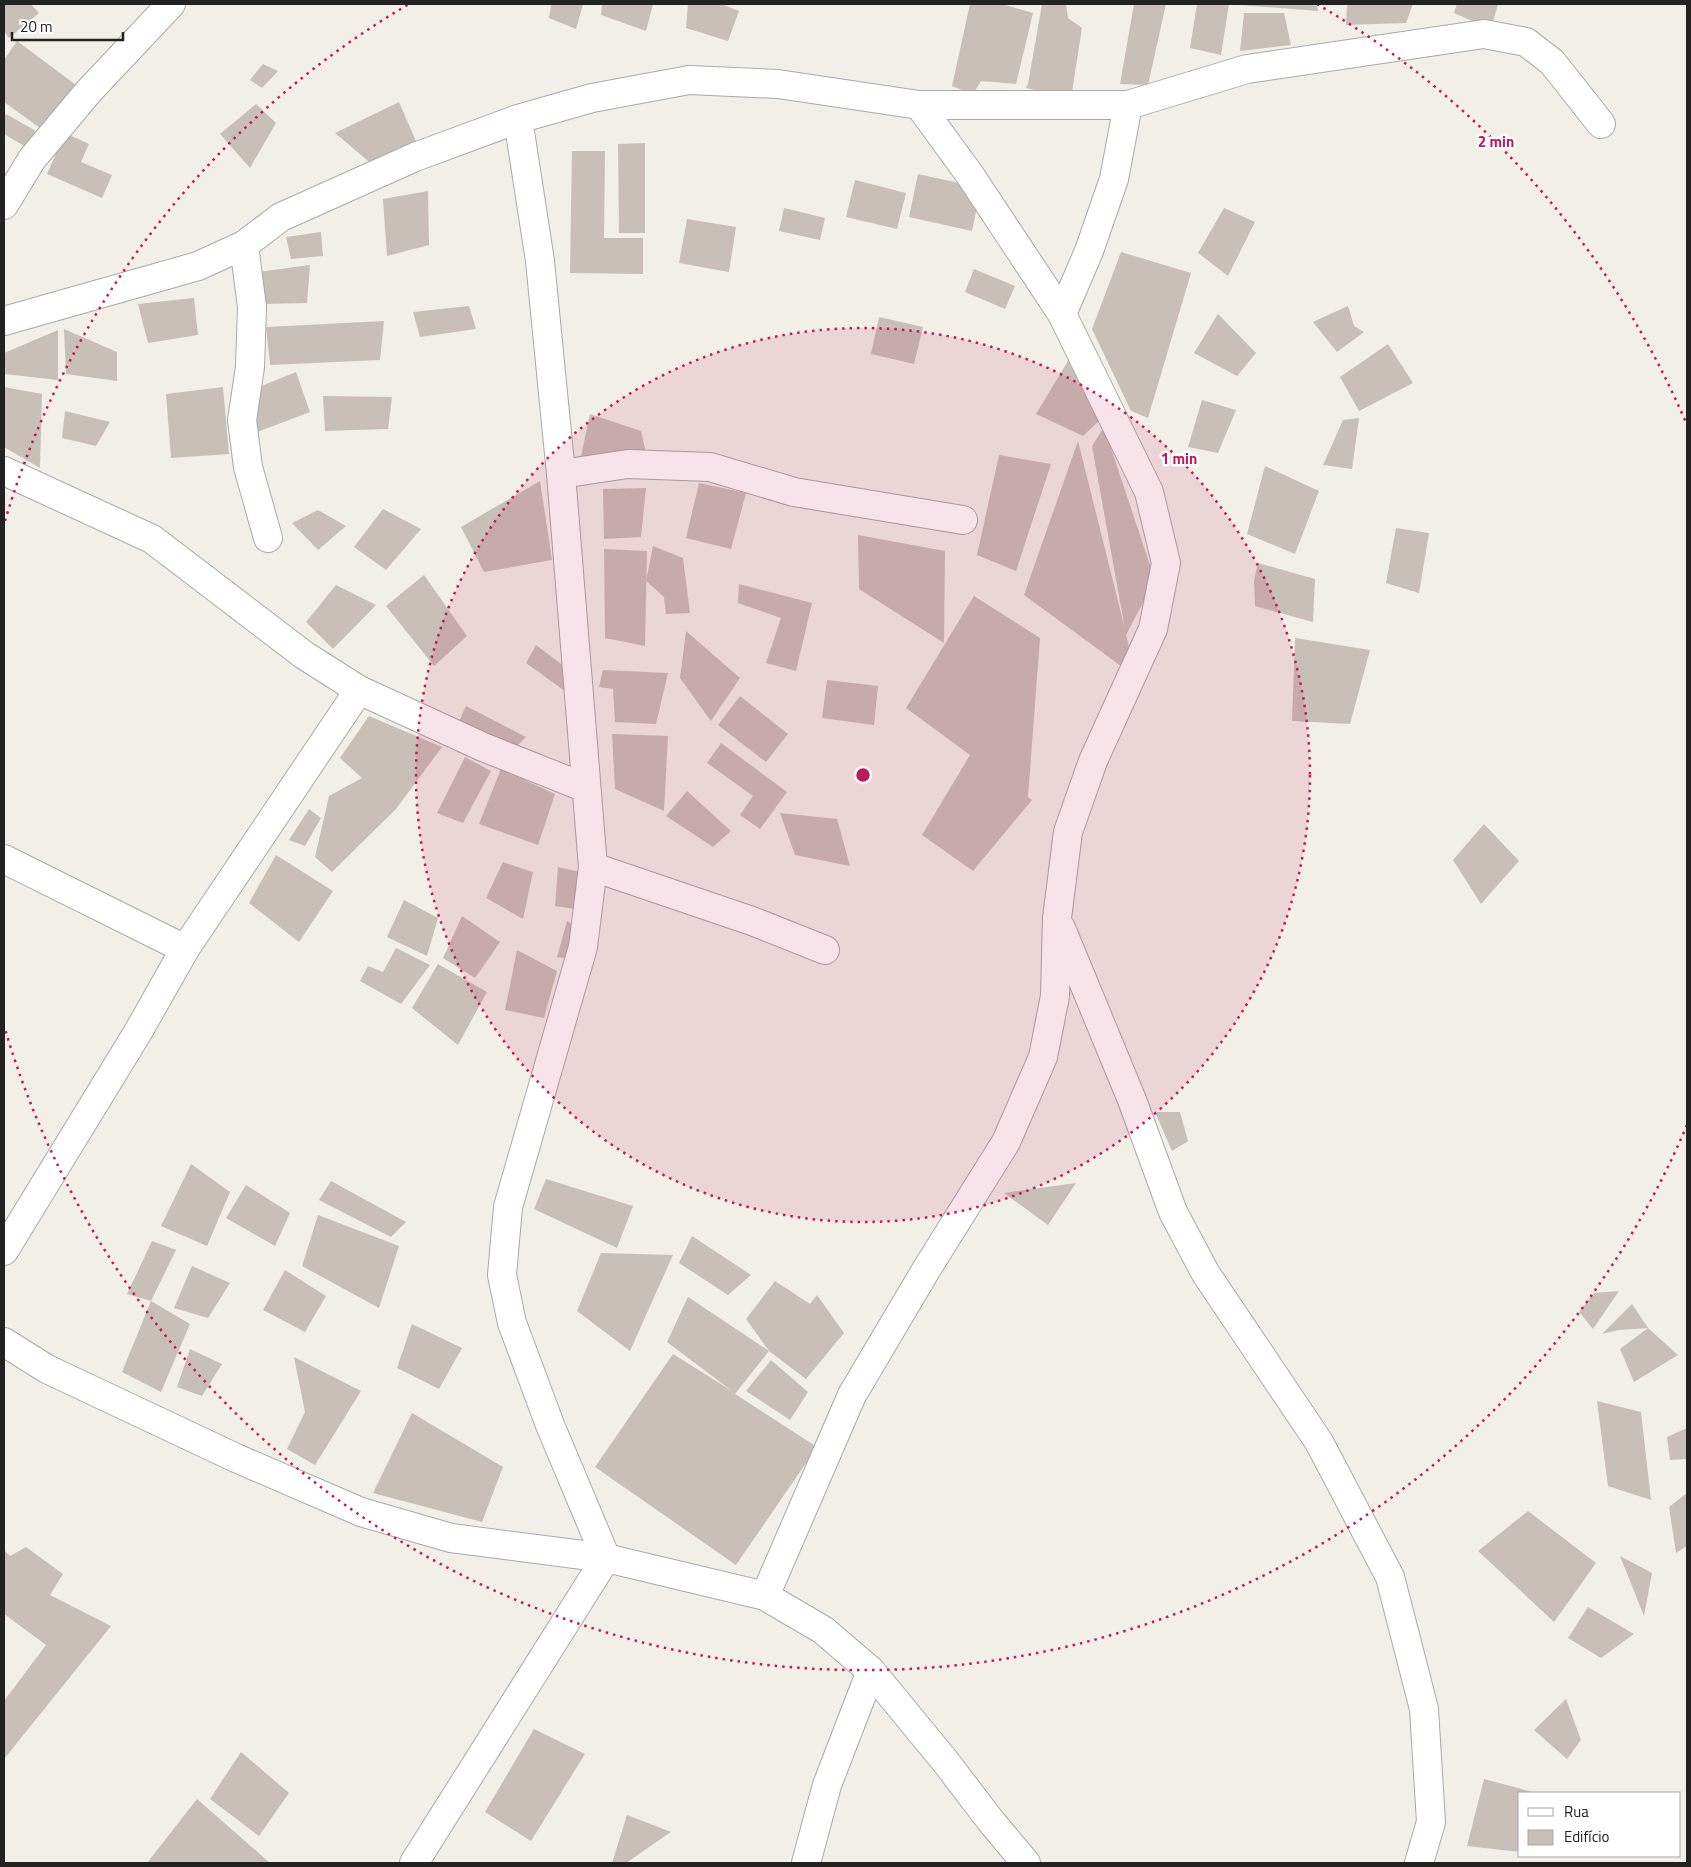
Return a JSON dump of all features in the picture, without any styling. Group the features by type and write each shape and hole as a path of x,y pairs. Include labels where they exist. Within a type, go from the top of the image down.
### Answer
{"street":[{"path":"4,205 32,160 89,91 172,4"},
{"path":"4,321 198,266 244,245 281,217 415,157 518,119 592,98 689,80 778,84 919,105 1128,105 1246,69 1484,34 1526,42 1552,62 1601,124"},
{"path":"764,1596 852,1395 926,1270 1006,1142 1040,1065 1055,996 1057,918 1068,832 1092,761 1153,629 1166,563 1150,492 1062,314 970,175 919,105"},
{"path":"1062,314 1090,251 1114,179 1128,105"},
{"path":"518,119 540,261 561,474 593,867 583,947 508,1207 502,1275 512,1323 550,1425 606,1558"},
{"path":"244,245 252,308 250,367 242,420 248,467 268,538"},
{"path":"561,474 628,464 710,467 794,492 963,520"},
{"path":"4,471 152,539 304,655 359,690 483,747 586,788"},
{"path":"4,1251 134,1040 185,950 359,690"},
{"path":"4,859 185,950"},
{"path":"593,867 752,921 825,950"},
{"path":"1057,918 1132,1100 1173,1212 1206,1274 1319,1442 1390,1578 1424,1709 1430,1822 1419,1863"},
{"path":"4,1342 47,1369 236,1458 361,1512 451,1538 606,1558 764,1596 823,1630 872,1672 1026,1863"},
{"path":"414,1863 606,1558"},
{"path":"806,1863 827,1785 872,1672"}],"building":[{"path":"4,4 31,4 39,13 9,38 4,31"},
{"path":"551,4 583,4 576,29 549,18"},
{"path":"602,4 653,4 646,31 601,15"},
{"path":"688,4 721,4 739,11 728,41 686,28"},
{"path":"970,4 1002,4 1033,13 1016,84 981,81 973,94 952,86"},
{"path":"1042,4 1066,4 1068,18 1082,28 1071,98 1026,88"},
{"path":"1134,4 1166,4 1148,85 1120,84"},
{"path":"1197,4 1229,4 1221,55 1190,48"},
{"path":"1317,4 1318,11 1240,5"},
{"path":"1347,4 1413,4 1406,23 1346,25"},
{"path":"1457,4 1498,4 1491,29 1454,13"},
{"path":"1244,13 1284,13 1291,45 1240,51"},
{"path":"17,41 80,88 47,133 4,102 4,60"},
{"path":"263,64 278,71 262,88 250,80"},
{"path":"399,102 419,148 373,165 335,133"},
{"path":"256,104 276,123 250,168 220,134"},
{"path":"6,114 36,131 26,147 4,134 4,118"},
{"path":"65,133 89,144 81,162 112,175 102,198 47,174"},
{"path":"645,143 645,233 619,233 618,144"},
{"path":"572,151 605,151 604,238 643,238 643,274 570,273"},
{"path":"918,174 981,188 972,231 909,217"},
{"path":"855,180 906,193 897,229 846,217"},
{"path":"428,191 429,245 387,256 383,199"},
{"path":"784,208 825,218 820,240 779,231"},
{"path":"1224,208 1255,222 1228,276 1198,253"},
{"path":"687,219 736,227 729,272 679,263"},
{"path":"321,232 323,256 291,259 286,237"},
{"path":"1121,252 1191,273 1148,418 1131,411 1092,329"},
{"path":"310,265 307,303 264,304 251,273"},
{"path":"974,269 1015,286 1005,309 965,292"},
{"path":"194,298 198,335 148,343 138,304"},
{"path":"469,306 476,329 420,337 413,312"},
{"path":"1348,306 1354,326 1364,332 1337,352 1313,322"},
{"path":"1218,314 1256,353 1237,376 1194,353"},
{"path":"879,317 923,327 914,364 871,354"},
{"path":"384,321 380,360 270,365 266,327"},
{"path":"64,329 117,352 117,381 66,374"},
{"path":"58,330 58,380 4,374 4,353"},
{"path":"1388,344 1413,383 1359,411 1340,377"},
{"path":"1071,356 1103,417 1083,436 1036,414"},
{"path":"296,372 310,412 247,436 254,389"},
{"path":"4,387 42,394 40,468 4,447"},
{"path":"223,387 229,454 171,458 166,394"},
{"path":"323,396 392,397 388,429 325,431"},
{"path":"1202,400 1236,410 1218,453 1188,447"},
{"path":"65,411 110,422 96,446 62,438"},
{"path":"590,414 641,431 646,453 581,456"},
{"path":"1359,418 1352,469 1323,465 1343,420"},
{"path":"1104,427 1155,580 1126,635 1135,669 1121,666 1024,595 1078,441 1125,629 1092,446"},
{"path":"999,455 1051,464 1016,571 977,555"},
{"path":"1265,466 1319,491 1295,554 1247,534"},
{"path":"540,481 552,560 484,572 461,527"},
{"path":"699,483 746,493 731,549 686,538"},
{"path":"646,488 641,537 604,539 603,489"},
{"path":"383,509 421,529 386,570 354,547"},
{"path":"318,510 346,526 318,550 292,523"},
{"path":"1396,528 1429,533 1419,593 1386,583"},
{"path":"858,535 945,551 944,643 859,589"},
{"path":"653,546 683,558 690,613 666,614 664,597 646,581"},
{"path":"604,549 647,551 645,646 605,638"},
{"path":"1258,563 1315,579 1313,622 1255,606 1254,580"},
{"path":"424,575 467,636 434,666 386,606"},
{"path":"739,584 812,603 796,671 766,663 781,618 738,603"},
{"path":"336,585 376,605 333,649 306,622"},
{"path":"974,596 1040,638 1028,797 1032,800 973,871 922,835 970,755 906,708"},
{"path":"686,631 740,678 711,721 680,678"},
{"path":"1295,638 1370,650 1350,724 1292,721"},
{"path":"536,645 569,670 572,696 526,663"},
{"path":"603,670 668,673 656,724 615,722 613,689 599,687"},
{"path":"827,680 878,686 874,725 822,718"},
{"path":"740,696 788,734 766,762 718,725"},
{"path":"466,706 526,737 511,752 458,724"},
{"path":"369,716 442,747 396,809 332,872 315,857 329,796 362,778 340,758"},
{"path":"612,734 668,736 664,811 615,789"},
{"path":"721,743 787,792 760,829 740,815 753,796 707,763"},
{"path":"465,757 491,771 463,823 437,813"},
{"path":"501,769 555,794 538,845 479,824"},
{"path":"687,791 731,831 713,847 666,816"},
{"path":"309,809 321,818 305,846 289,840"},
{"path":"780,813 837,819 850,866 795,855"},
{"path":"1484,824 1519,861 1481,904 1453,860"},
{"path":"276,855 333,891 299,942 249,903"},
{"path":"503,862 533,872 523,919 486,898"},
{"path":"558,867 585,873 582,910 555,906"},
{"path":"404,900 438,918 427,956 387,937"},
{"path":"462,916 500,942 475,978 443,958"},
{"path":"567,921 577,927 572,959 557,957"},
{"path":"396,948 430,965 401,1004 360,981 368,966 383,972"},
{"path":"517,950 557,971 544,1018 505,1010"},
{"path":"438,964 487,992 458,1045 412,1008"},
{"path":"1155,1112 1180,1112 1188,1141 1172,1151"},
{"path":"191,1164 230,1192 207,1246 161,1226"},
{"path":"546,1179 633,1206 617,1248 534,1209"},
{"path":"331,1181 406,1222 391,1237 319,1200"},
{"path":"1076,1183 1048,1225 1004,1193"},
{"path":"246,1185 290,1213 275,1246 226,1218"},
{"path":"318,1215 399,1246 379,1308 302,1266"},
{"path":"692,1236 751,1275 728,1295 679,1263"},
{"path":"152,1241 176,1250 151,1301 127,1294"},
{"path":"601,1253 673,1255 630,1351 577,1311"},
{"path":"192,1266 230,1283 208,1318 174,1308"},
{"path":"285,1270 326,1296 305,1332 263,1310"},
{"path":"775,1281 810,1304 817,1295 844,1333 806,1379 769,1351 746,1319"},
{"path":"1619,1291 1593,1329 1579,1312 1594,1293"},
{"path":"688,1297 769,1351 735,1394 817,1447 736,1565 595,1467 673,1354 732,1391 667,1342"},
{"path":"151,1301 190,1324 161,1392 122,1372"},
{"path":"1632,1304 1648,1328 1619,1330 1602,1334"},
{"path":"412,1324 462,1348 439,1389 397,1368"},
{"path":"1648,1328 1678,1355 1634,1382 1620,1349"},
{"path":"190,1349 222,1364 202,1396 177,1387"},
{"path":"294,1357 361,1391 315,1465 287,1449 305,1412"},
{"path":"771,1360 808,1392 790,1420 746,1391"},
{"path":"1597,1401 1641,1412 1651,1500 1608,1486"},
{"path":"412,1413 503,1467 482,1522 373,1493"},
{"path":"1687,1428 1687,1459 1670,1460 1667,1437"},
{"path":"1687,1493 1687,1546 1676,1553 1669,1507"},
{"path":"1528,1511 1596,1563 1554,1622 1478,1551"},
{"path":"26,1547 63,1574 50,1595 111,1626 4,1759 4,1701 46,1645 4,1614 4,1550 10,1556"},
{"path":"1620,1556 1652,1573 1644,1616"},
{"path":"1588,1607 1634,1634 1601,1658 1568,1638"},
{"path":"1566,1699 1581,1740 1567,1759 1534,1730"},
{"path":"534,1729 585,1754 531,1841 485,1812"},
{"path":"241,1752 289,1793 259,1836 210,1799"},
{"path":"1484,1779 1532,1792 1518,1792 1518,1852 1467,1846"},
{"path":"197,1799 270,1863 147,1863"},
{"path":"627,1815 671,1832 626,1863 612,1863"}]}
